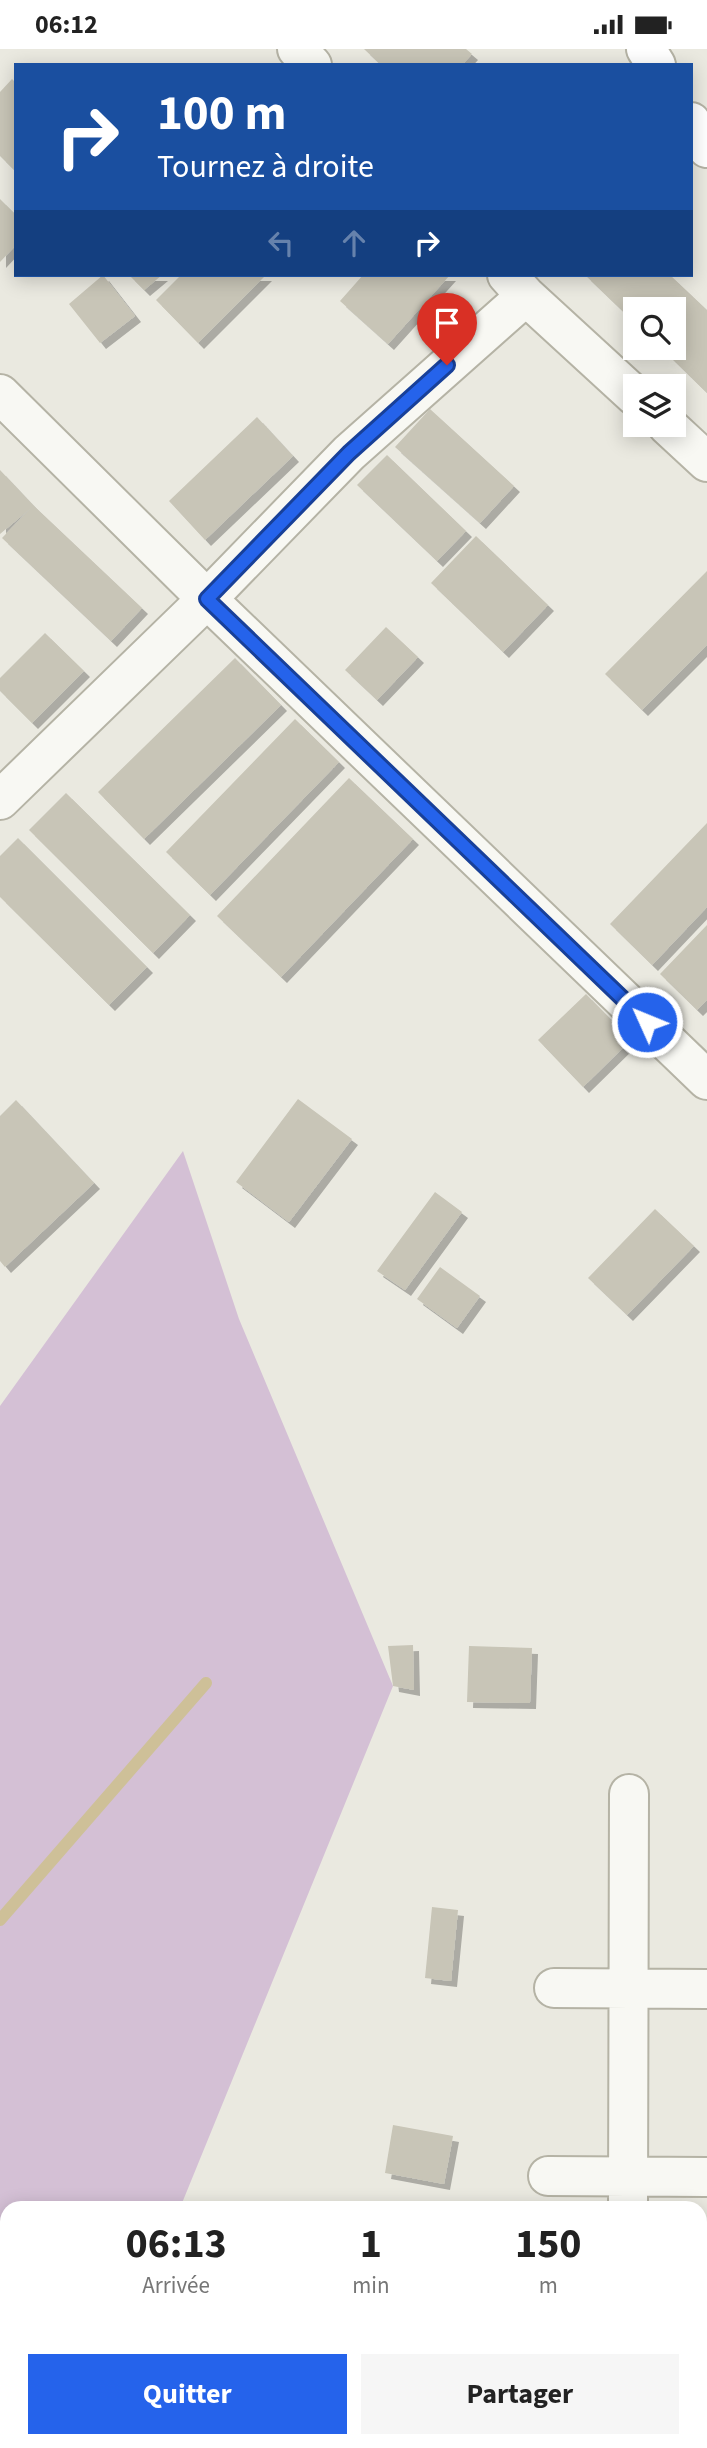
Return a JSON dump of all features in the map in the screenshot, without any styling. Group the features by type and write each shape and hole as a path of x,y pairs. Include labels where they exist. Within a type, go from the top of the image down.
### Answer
{"main road":[{"path":"693,125 707,148"}],"street":[{"path":"297,49 310,63"},
{"path":"0,800 207,599 517,285 623,385"},
{"path":"0,394 207,599 707,1080"},
{"path":"680,437 707,462"},
{"path":"628,2193 629,1794"},
{"path":"554,1989 707,1989"},
{"path":"548,2176 628,2193 707,2177"}],"shaded area":[{"path":"183,1151 239,1319 393,1686 183,2201 0,2201 0,1406"}],"building":[{"path":"364,49 466,49 472,54 464,63 379,63"},
{"path":"12,79 14,81 14,170 0,156 0,92"},
{"path":"0,199 14,213 14,247 0,262"},
{"path":"101,277 105,277 135,316 100,343 69,304"},
{"path":"131,277 160,277 144,290"},
{"path":"179,277 264,277 198,343 156,300"},
{"path":"361,277 448,277 388,344 340,301"},
{"path":"587,277 672,277 707,310 707,393 673,360 686,360 686,297 623,297 623,311"},
{"path":"430,409 514,486 480,523 395,447"},
{"path":"257,417 293,456 205,540 169,501"},
{"path":"387,455 466,531 437,561 357,485"},
{"path":"0,470 33,505 142,608 111,641 2,538 31,508 0,534"},
{"path":"476,536 548,605 503,652 431,583"},
{"path":"707,571 707,645 642,710 605,674"},
{"path":"386,627 418,657 377,700 345,670"},
{"path":"45,633 84,671 32,723 0,691 0,678"},
{"path":"235,658 281,705 144,839 98,792"},
{"path":"295,719 339,762 210,895 166,852"},
{"path":"349,778 413,839 281,977 217,916"},
{"path":"66,793 190,915 153,953 29,830"},
{"path":"707,823 707,907 652,965 610,924"},
{"path":"18,838 147,967 109,1005 0,897 0,856"},
{"path":"707,925 707,1000 697,1010 660,974"},
{"path":"586,994 631,1040 583,1087 538,1040"},
{"path":"298,1099 352,1139 289,1222 236,1182"},
{"path":"16,1100 94,1183 5,1267 0,1261 0,1116"},
{"path":"435,1192 462,1212 405,1290 377,1271"},
{"path":"655,1209 694,1246 627,1315 588,1278"},
{"path":"440,1267 480,1296 457,1328 417,1299"},
{"path":"413,1645 414,1690 393,1686 388,1646"},
{"path":"469,1646 532,1648 530,1703 467,1702"},
{"path":"432,1907 458,1910 451,1981 425,1978"},
{"path":"393,2125 453,2136 444,2184 385,2173"}],"waterway":[{"path":"0,1920 206,1683"}],"route":[{"path":"447,365 349,453 207,599 647,1022"}]}
